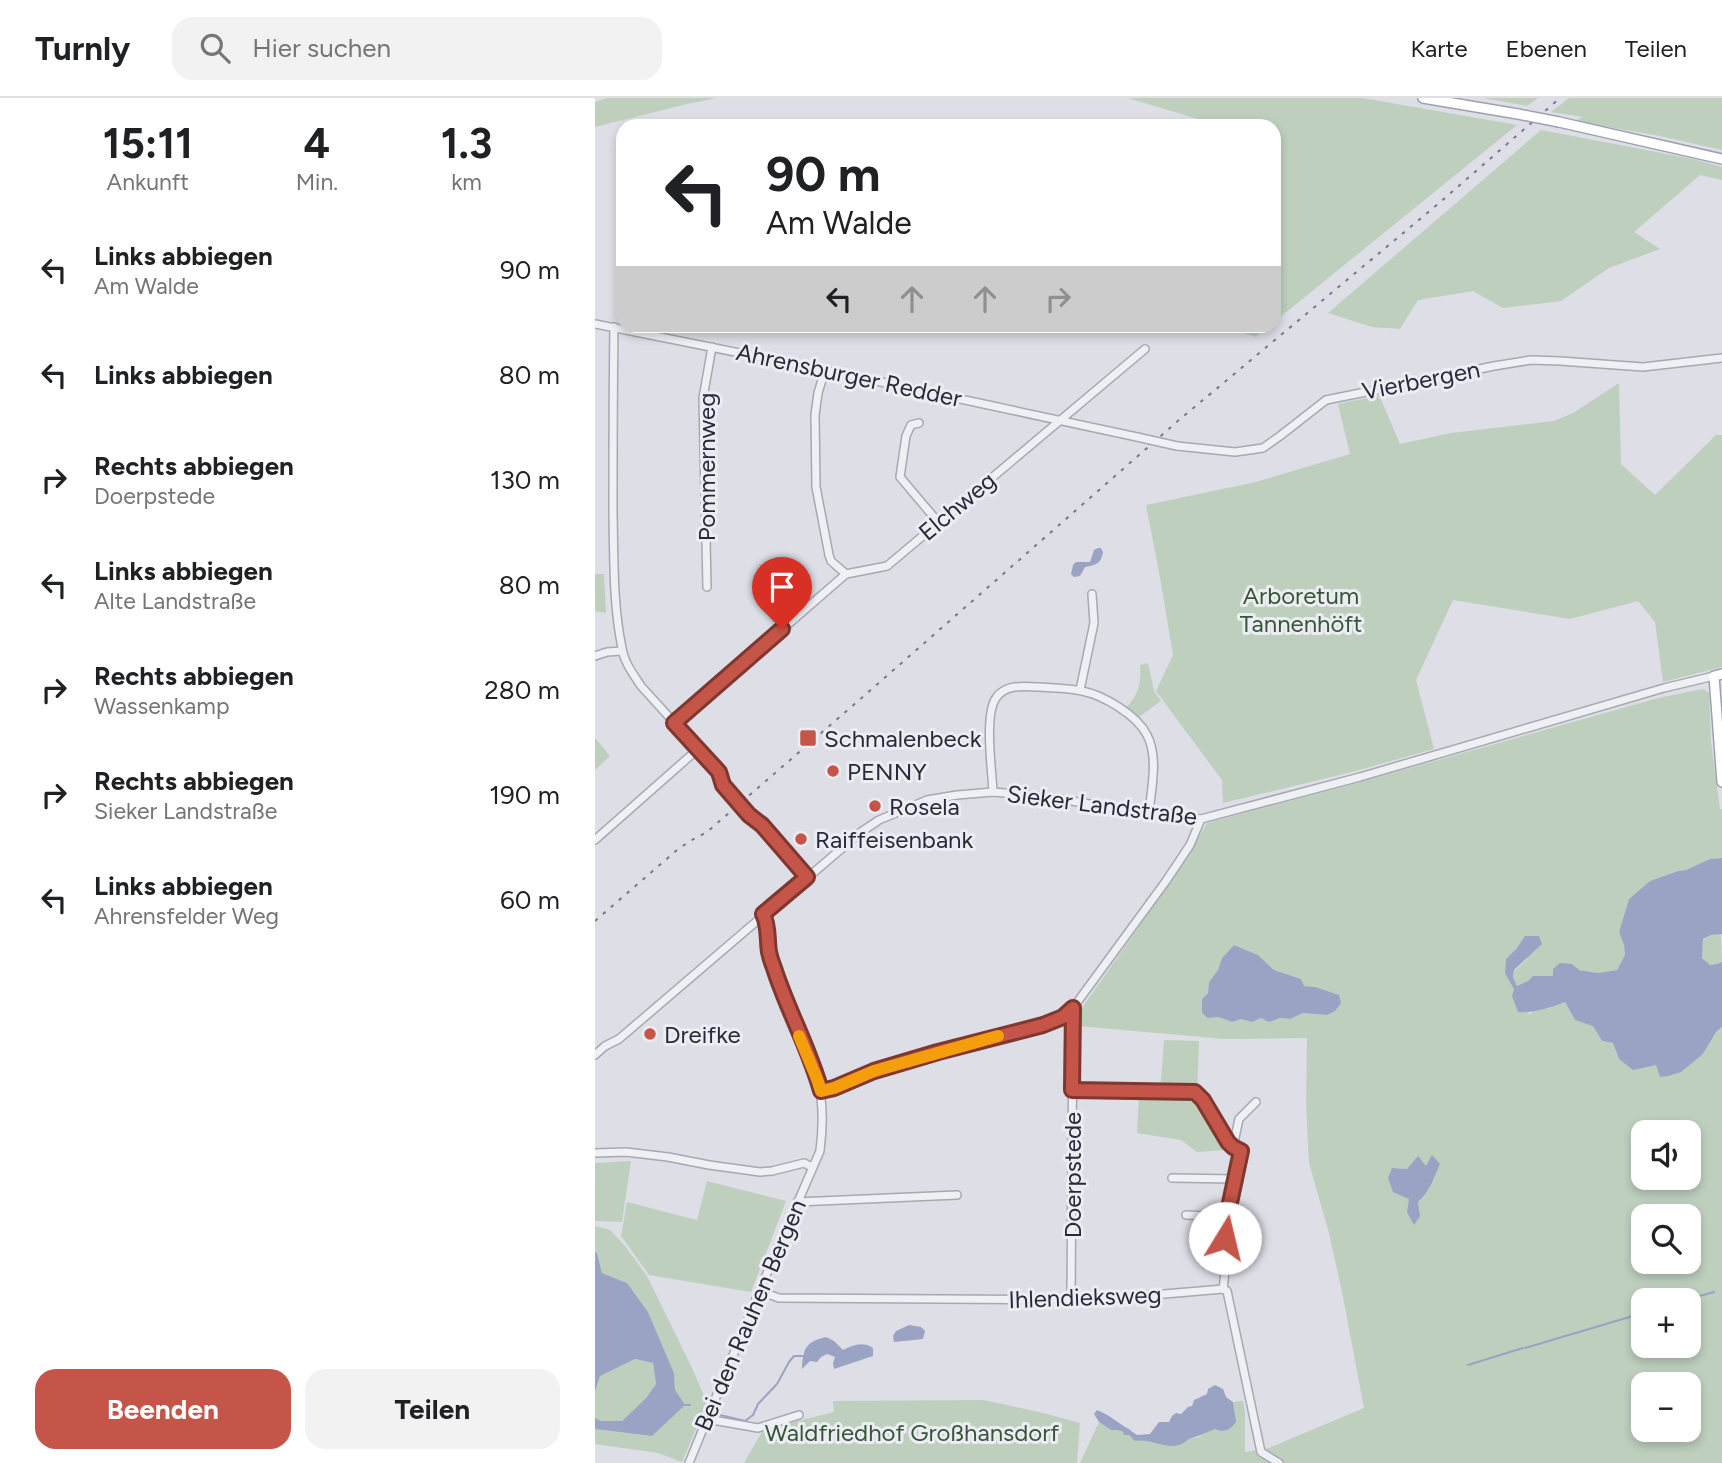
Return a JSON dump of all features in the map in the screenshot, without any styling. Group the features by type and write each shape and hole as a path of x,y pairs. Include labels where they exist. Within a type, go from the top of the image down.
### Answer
{"main road":[{"path":"1423,98 1559,122 1722,159"},
{"path":"1718,675 1722,782"}],"street":[{"name":"Ahrensburger Redder","path":"595,324 614,327"},
{"path":"614,327 614,550 616,605 622,651 641,686 719,772 723,785 749,815 762,825 807,877"},
{"name":"Ahrensburger Redder","path":"643,333 1137,437"},
{"name":"Pommernweg","path":"707,587 703,398 712,347"},
{"path":"1061,419 1145,349"},
{"name":"Vierbergen","path":"1137,437 1177,446 1235,452 1263,447 1326,400 1494,366 1531,360 1643,368 1722,358"},
{"path":"674,723 846,573 831,561 816,487 815,415 825,370"},
{"name":"Elchweg","path":"846,573 887,566 1061,419"},
{"path":"919,423 911,425 906,436 900,477 938,522"},
{"path":"1080,690 1094,623 1092,594"},
{"path":"595,656 622,651"},
{"name":"Sieker Landstraße","path":"595,1055 619,1039 861,832 879,820 927,800 993,792 1048,797 1149,814 1201,819 1360,777 1664,688 1718,675"},
{"path":"993,792 989,720 996,696 1015,686 1080,690 1124,710 1141,725 1148,737 1154,760 1149,814"},
{"path":"595,840 698,749"},
{"path":"821,1091 874,1071 1043,1025 1063,1017 1073,1008 1166,881 1190,845 1201,819"},
{"name":"Bei den Rauhen Bergen","path":"689,1463 820,1151 822,1138 821,1091 774,970 769,953 768,924 763,914"},
{"name":"Doerpstede","path":"1071,1300 1073,1008"},
{"path":"1072,1090 1195,1092 1233,1147 1241,1151 1227,1217 1223,1289 1227,1291 1261,1452 1279,1463"},
{"path":"1233,1147 1240,1119 1257,1102"},
{"path":"595,1153 626,1152 760,1172 804,1163 812,1167"},
{"path":"1172,1178 1235,1179"},
{"path":"797,1202 957,1195"},
{"path":"1186,1215 1227,1217"},
{"name":"Ihlendieksweg","path":"761,1287 768,1294 779,1298 1071,1300 1223,1289"},
{"path":"707,1419 758,1428 799,1415"}],"green space":[{"path":"608,98 717,98 627,119 616,119 616,122 595,127 595,102"},
{"path":"1128,98 1363,98 1517,125 1281,316 1281,119 1198,119"},
{"path":"1483,98 1538,98 1527,106"},
{"path":"1569,98 1722,98 1722,150 1575,121 1583,117 1551,112"},
{"path":"1541,130 1722,167 1722,180 1700,175 1634,232 1660,249 1609,268 1561,301 1503,308 1473,291 1418,300 1400,329 1372,327 1328,313"},
{"path":"1243,333 1260,333 1255,337"},
{"name":"Arboretum Tannenhöft","path":"1619,383 1621,464 1655,495 1716,435 1722,435 1722,667 1663,682 1655,622 1638,601 1570,619 1453,600 1416,680 1434,749 1223,803 1222,780 1156,691 1173,655 1146,505 1256,482 1350,454 1338,404 1379,395 1400,444 1451,433 1554,421 1573,413"},
{"path":"595,574 604,574 606,613 595,611"},
{"path":"1148,663 1154,691 1161,701 1139,717 1126,708 1138,688 1140,665"},
{"path":"1703,689 1709,693 1711,742 1722,809 1722,858 1710,859 1650,881 1629,899 1619,932 1625,955 1617,970 1598,973 1579,970 1545,976 1517,986 1513,977 1514,971 1527,959 1517,948 1506,959 1505,972 1529,1014 1565,1002 1575,1020 1593,1025 1602,1041 1613,1043 1619,1059 1645,1066 1656,1065 1681,1071 1703,1054 1722,1027 1722,1463 1080,1463 1099,1422 1111,1430 1150,1442 1178,1445 1199,1437 1235,1413 1233,1402 1243,1401 1245,1452 1269,1448 1364,1408 1329,1233 1309,1163 1307,1038 1225,1039 1078,1026 1079,1012 1183,864 1207,823 1658,698","holes":["1234,945 1258,955 1274,970 1301,979 1303,986 1315,987 1327,1015 1303,1013 1290,1019 1280,1018 1269,1022 1261,1018 1252,1022 1208,1018 1202,999 1208,993 1209,982 1218,970 1222,958","1440,1164 1429,1189 1418,1202 1420,1216 1393,1168 1407,1169"]},
{"path":"595,738 610,756 595,770"},
{"path":"1721,934 1722,962 1710,965 1702,958 1703,940 1711,935"},
{"path":"1164,1040 1199,1041 1197,1100 1228,1150 1197,1152 1181,1140 1137,1133 1139,1094 1160,1094"},
{"path":"631,1161 622,1222 595,1221 595,1163"},
{"path":"707,1181 786,1201 751,1292 649,1275 621,1236 627,1202 697,1220"},
{"path":"595,1226 610,1230 647,1276 707,1403 682,1462 658,1453 595,1444 595,1429 652,1436 675,1390 674,1373 648,1312 627,1283 602,1273 595,1252"},
{"path":"635,1359 653,1363 656,1384 646,1398 622,1421 601,1421 595,1418 595,1392 600,1376"},
{"name":"Waldfriedhof Großhansdorf","path":"984,1400 1080,1423 1077,1463 744,1463 763,1430 834,1412 833,1401"}],"water":[{"path":"1098,548 1103,552 1099,561 1095,565 1085,567 1080,576 1074,577 1071,574 1073,565 1076,562 1090,562 1094,550"},
{"path":"1722,858 1722,934 1703,939 1702,958 1710,965 1722,962 1722,1027 1703,1054 1681,1072 1660,1077 1656,1065 1633,1070 1619,1059 1613,1043 1602,1041 1593,1026 1575,1020 1565,1002 1535,1011 1518,1012 1512,996 1514,989 1505,973 1506,959 1525,936 1539,936 1542,944 1514,970 1513,977 1517,986 1533,976 1553,976 1553,969 1560,963 1598,973 1617,970 1625,955 1619,932 1629,899 1650,881 1710,859"},
{"path":"1234,945 1258,955 1274,970 1301,979 1304,986 1339,995 1341,1003 1335,1011 1327,1015 1303,1013 1290,1019 1280,1018 1269,1022 1261,1018 1252,1022 1241,1019 1232,1022 1218,1017 1208,1018 1202,1013 1202,999 1208,993 1209,982 1218,970 1222,958"},
{"path":"1432,1155 1440,1164 1429,1189 1418,1202 1420,1216 1414,1225 1407,1212 1409,1199 1393,1192 1388,1178 1392,1168 1407,1169 1418,1156 1426,1166"},
{"path":"595,1252 602,1273 627,1283 648,1312 674,1373 675,1390 685,1405 652,1436 595,1429 595,1418 601,1421 622,1421 646,1398 656,1384 653,1363 635,1359 600,1376 595,1392"},
{"path":"909,1325 921,1327 925,1331 923,1339 894,1342 896,1331"},
{"path":"826,1337 843,1350 858,1344 869,1346 873,1348 873,1356 834,1369 835,1357 827,1354 817,1362 810,1361 802,1369 803,1356 809,1344"},
{"path":"1215,1385 1223,1389 1226,1397 1233,1402 1236,1422 1227,1430 1215,1429 1179,1445 1135,1441 1123,1432 1111,1430 1099,1422 1094,1414 1097,1410 1139,1435 1150,1434 1159,1422 1169,1422 1172,1416 1181,1414 1192,1406 1194,1400 1207,1394 1208,1389"}],"waterway":[{"path":"1701,1296 1714,1292"},
{"path":"1525,1348 1631,1317"},
{"path":"1468,1365 1523,1348"},
{"path":"720,1415 745,1421 753,1415 758,1404 777,1384 794,1356 803,1356"},
{"path":"685,1405 690,1405"}],"railway":[{"path":"595,921 677,850 707,832 1179,420 1438,204 1560,98"}],"slow traffic":[{"path":"799,1036 821,1091 874,1071 998,1036"}],"place":[{"name":"Schmalenbeck","path":"808,738"},
{"name":"PENNY","path":"833,771"},
{"name":"Rosela","path":"875,806"},
{"name":"Raiffeisenbank","path":"801,839"},
{"name":"Dreifke","path":"650,1034"}],"route":[{"path":"782,629 674,723 719,772 723,785 807,877 763,914 768,924 769,953 774,970 821,1091 874,1071 1043,1025 1063,1017 1073,1008 1072,1090 1195,1092 1203,1100 1228,1142 1241,1151 1225,1238"}]}
